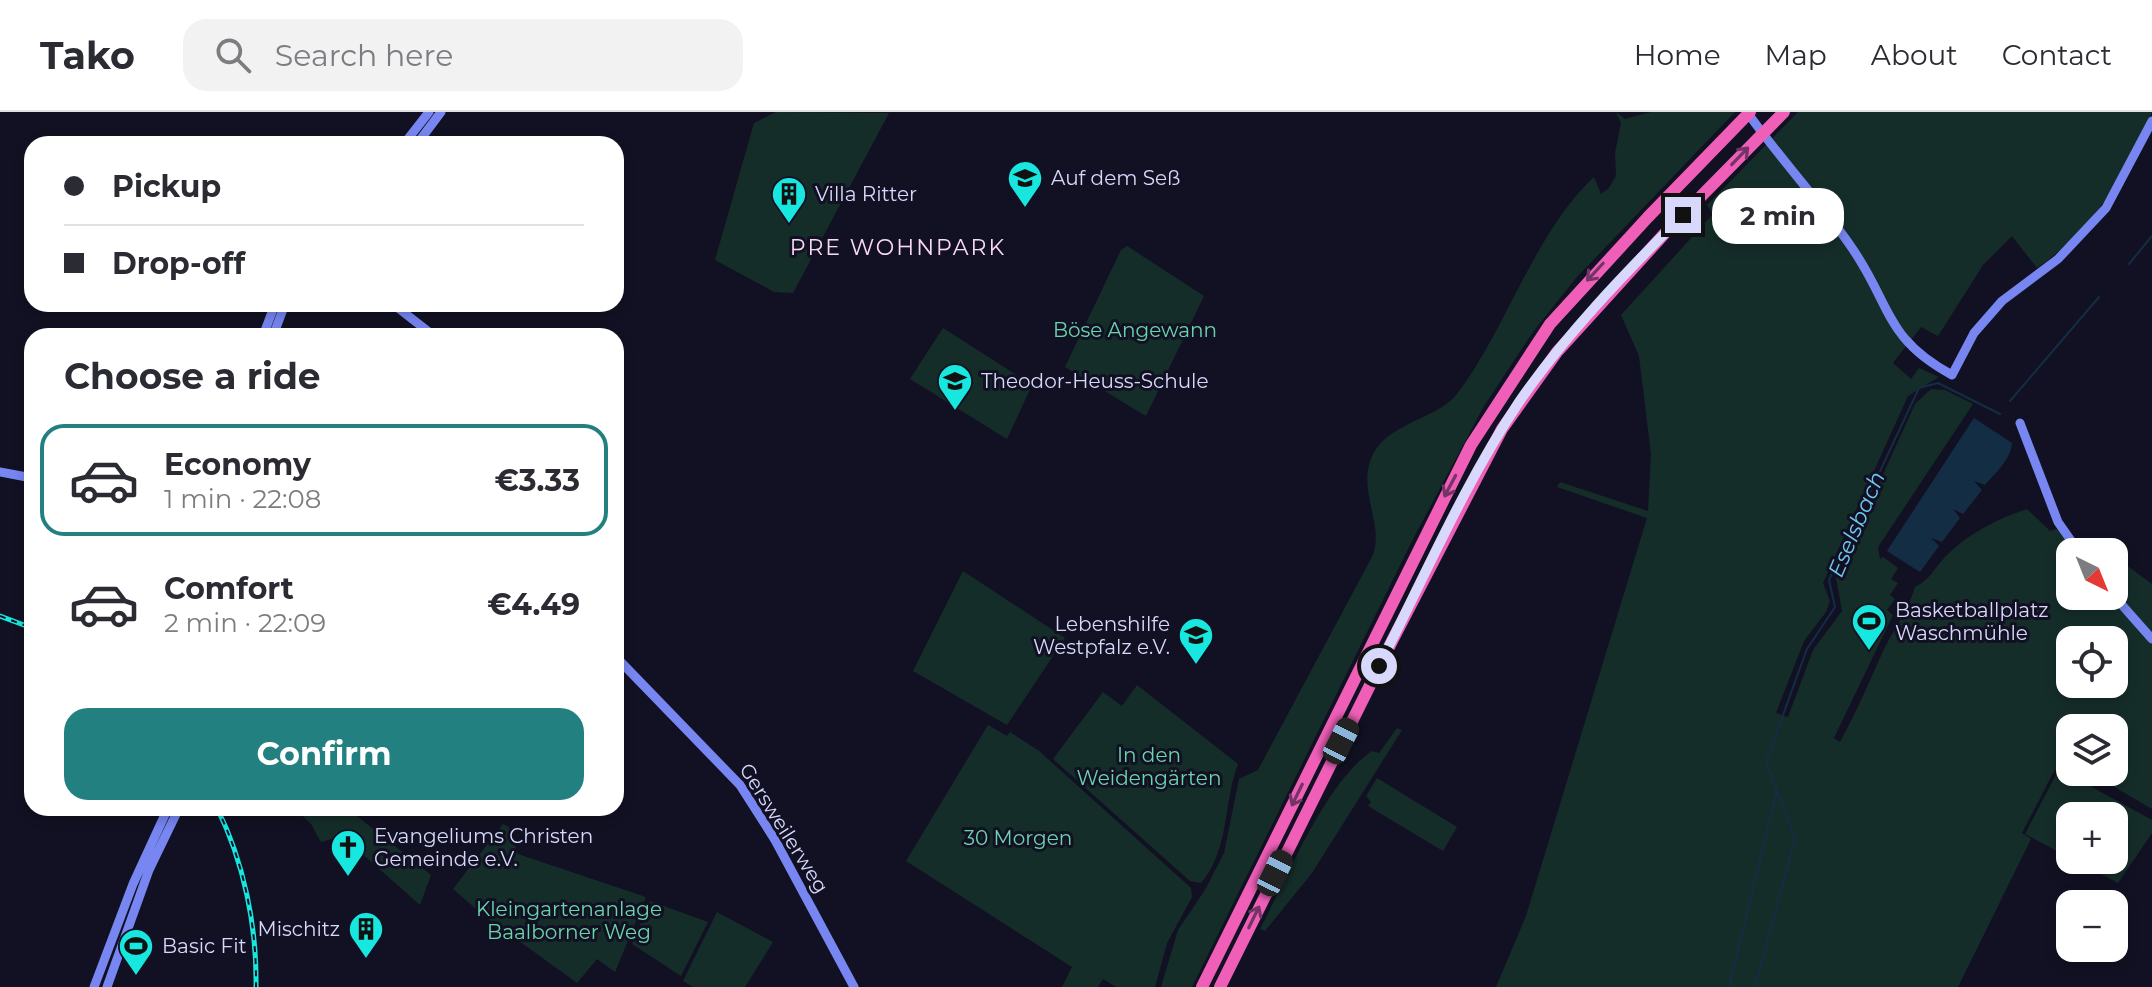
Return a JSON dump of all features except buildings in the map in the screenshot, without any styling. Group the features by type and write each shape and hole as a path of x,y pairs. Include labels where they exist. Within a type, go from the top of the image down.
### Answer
{"highway":[{"path":"1202,987 1478,433 1550,324 1748,112"},
{"path":"1220,987 1497,438 1557,352 1666,232 1784,112"}],"street":[{"path":"410,136 429,112"},
{"path":"423,136 441,112"},
{"path":"1748,112 1853,249 1902,339 1920,357 1952,375 1974,333 2002,301 2066,252 2106,208 2152,121"},
{"path":"404,312 424,328"},
{"path":"418,323 421,328"},
{"path":"2020,423 2058,522 2069,538"},
{"path":"0,472 24,476"},
{"path":"2126,610 2152,639"},
{"name":"Gersweilerweg","path":"624,665 740,785 854,987"},
{"path":"94,987 133,884 164,816"},
{"path":"107,987 149,870 175,816"}],"green space":[{"path":"776,112 889,113 793,293 774,292 715,260 754,123"},
{"path":"1616,112 1625,119 1651,112 1735,112 1576,278 1533,332 1484,406 1413,539 1192,987 1161,987 1178,930 1205,890 1224,853 1239,779 1258,770 1373,555 1376,531 1367,483 1371,459 1387,437 1437,410 1457,394 1475,368 1554,225 1594,177 1601,194 1609,188 1616,176 1615,153 1621,123"},
{"path":"1798,112 2152,112 2120,178 2075,236 2037,268 2012,236 1983,265 1938,336 1921,327 1893,363 1911,379 1919,368 1939,377 1908,396 1823,583 1830,601 1826,612 1804,641 1776,713 1788,717 1813,650 1842,611 1836,578 1915,404 1931,389 1945,390 1973,404 1878,547 1880,559 1883,557 1898,568 1891,579 1898,583 1890,595 1895,599 1887,610 1893,615 1834,738 1840,742 1915,587 1955,548 1994,522 2027,509 2050,531 2057,529 2064,538 2056,538 2056,610 2128,610 2128,566 2152,584 2152,809 2113,786 2128,786 2128,714 2056,714 2056,769 2022,833 2031,839 1958,987 1496,987 1526,916 1647,518 1557,487 1560,482 1648,511 1651,454 1639,356 1621,315 1713,214 1707,205"},
{"name":"Böse Angewann","path":"1127,246 1204,296 1146,416 1065,367 1121,250"},
{"path":"943,328 1032,385 1007,439 910,379"},
{"path":"963,571 1065,638 1007,725 913,671"},
{"name":"In den Weidengärten","path":"1137,685 1238,764 1217,856 1201,883 1190,881 1053,759 1103,692 1122,706"},
{"name":"30 Morgen","path":"988,725 1007,736 1010,732 1039,751 1191,888 1192,897 1167,943 1155,987 1116,987 1103,979 1098,987 1062,987 1072,967 906,861"},
{"path":"1397,728 1402,730 1312,873 1265,931 1260,929 1323,807 1355,766 1372,751 1379,753"},
{"path":"2056,775 2056,786 2090,786 2119,802 2056,802 2056,851 2025,834"},
{"path":"1377,778 1457,827 1443,851 1368,806 1371,802 1366,796"},
{"path":"2128,807 2152,820 2152,833 2128,868"},
{"name":"Kleingartenanlage Baalborner Weg","path":"303,816 357,816 431,875 420,905 342,836 321,842"},
{"name":"Kleingartenanlage Baalborner Weg","path":"503,824 509,827 518,854 646,897 615,972 597,959 577,983 483,915 453,889"},
{"path":"2101,874 2124,874 2118,883"},
{"path":"650,901 708,922 681,976 632,944"},
{"path":"717,912 773,942 745,987 693,987 683,981"}],"water":[{"path":"1974,418 2012,443 2011,450 1985,485 1974,481 1982,490 1963,514 1953,509 1960,518 1942,542 1931,538 1939,546 1920,572 1887,551"}],"waterway":[{"name":"Eselsbach","path":"2129,264 2152,236"},
{"name":"Eselsbach","path":"2010,401 2099,297"},
{"name":"Eselsbach","path":"1755,987 1795,838 1766,762 1807,649 1835,607 1829,580 1919,388 1938,383 2000,414"},
{"name":"Eselsbach","path":"1729,987 1777,790"}],"railway":[{"path":"0,616 24,625"},
{"path":"220,816 235,850 247,895 254,941 256,987"}],"place":[{"name":"Auf dem Seß","path":"1025,209"},
{"name":"Villa Ritter","path":"789,225"},
{"name":"Theodor-Heuss-Schule","path":"955,412"},
{"name":"Basketballplatz Waschmühle","path":"1869,652"},
{"name":"Lebenshilfe Westpfalz e.V.","path":"1196,666"},
{"name":"Evangeliums Christen Gemeinde e.V.","path":"348,878"},
{"name":"Mischitz","path":"366,960"},
{"name":"Basic Fit","path":"136,977"}],"district":[{"name":"PRE WOHNPARK","path":"898,247"}],"route":[{"path":"1379,666 1478,471 1518,404 1585,319 1683,215"}]}
